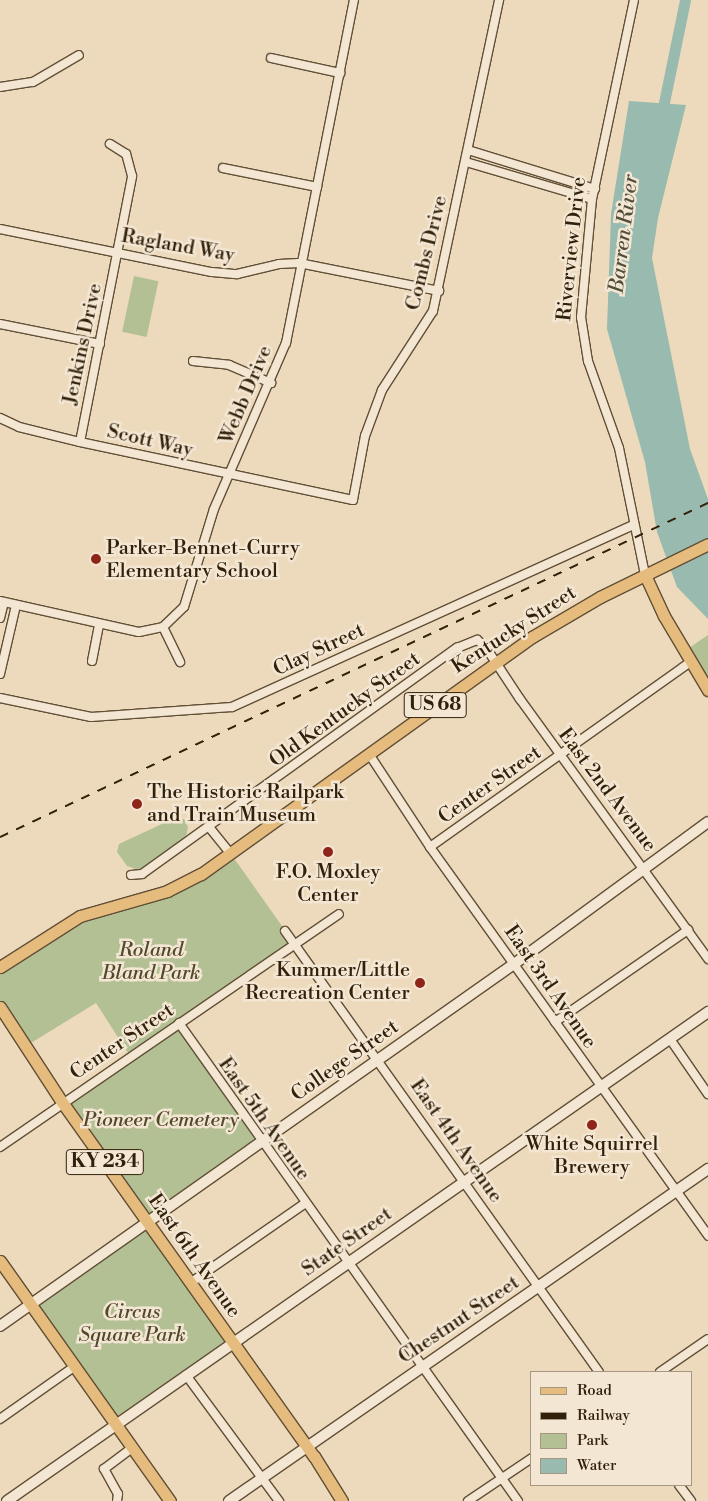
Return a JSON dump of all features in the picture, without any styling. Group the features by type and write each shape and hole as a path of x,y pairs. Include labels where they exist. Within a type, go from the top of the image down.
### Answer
{"main road":[{"name":"Kentucky Street","path":"0,968 80,916 173,888 231,854 495,662 563,617 708,544"},
{"name":"Riverview Drive","path":"645,575 690,662 708,690"},
{"name":"East 6th Avenue","path":"0,1007 62,1103 307,1446 342,1501"},
{"path":"0,1261 170,1501"}],"street":[{"name":"Webb Drive","path":"163,627 176,617 188,601 209,524 271,383 290,330 354,0"},
{"name":"Combs Drive","path":"353,500 365,436 382,390 430,317 439,290 499,0"},
{"name":"Riverview Drive","path":"634,0 592,199 582,301 582,332 588,362 615,433 645,575"},
{"path":"0,87 32,82 79,55"},
{"path":"271,58 340,73"},
{"name":"Jenkins Drive","path":"80,442 118,252 132,170 126,154 110,144"},
{"path":"468,150 595,189"},
{"path":"466,162 592,199"},
{"path":"223,168 317,187"},
{"name":"Ragland Way","path":"0,229 228,274 279,264 303,263 439,290"},
{"path":"0,324 100,344"},
{"path":"193,361 229,365 271,383"},
{"name":"Scott Way","path":"0,418 19,427 80,442 229,476 353,500"},
{"name":"Clay Street","path":"0,698 91,717 232,707 633,525"},
{"path":"0,618 2,601 100,625 143,632 163,627 180,662"},
{"path":"0,674 16,605"},
{"path":"92,662 100,625"},
{"name":"Old Kentucky Street","path":"131,874 142,874 209,828 457,648 469,641 479,641"},
{"name":"East 2nd Avenue","path":"479,641 645,868 708,959"},
{"name":"Center Street","path":"430,847 690,662"},
{"name":"East 3rd Avenue","path":"369,754 430,847 600,1088 708,1236"},
{"name":"College Street","path":"0,1326 514,964 708,822"},
{"path":"209,828 231,854"},
{"name":"Center Street","path":"0,1147 294,943 339,914"},
{"path":"555,1022 688,930"},
{"name":"East 4th Avenue","path":"285,931 598,1371"},
{"name":"State Street","path":"7,1501 464,1180 708,1012"},
{"name":"East 5th Avenue","path":"179,1023 304,1204 423,1366 518,1501"},
{"path":"670,1039 708,1094"},
{"name":"Chestnut Street","path":"229,1501 708,1169"},
{"path":"190,1283 304,1204"},
{"path":"661,1371 708,1339"},
{"path":"0,1420 75,1366"},
{"path":"186,1375 279,1501"},
{"path":"117,1500 104,1468 132,1448"},
{"path":"468,1501 530,1459"},
{"path":"681,1486 691,1501"}],"green space":[{"path":"134,276 158,281 147,337 122,332"},
{"path":"708,635 708,679 689,648"},
{"path":"177,817 184,819 188,827 186,837 139,870 127,866 117,852 119,844"},
{"path":"231,854 294,943 179,1022 261,1142 147,1222 62,1102 130,1056 96,1003 26,1046 0,1007 0,968 72,920 154,895"},
{"name":"Circus Square Park","path":"147,1222 233,1343 116,1424 31,1305"}],"water":[{"path":"629,101 686,105 658,218 652,258 690,449 708,499 708,619 677,587 657,532 645,462 607,329 611,214"}],"waterway":[{"name":"Barren River","path":"661,117 685,0"}],"railway":[{"path":"0,837 708,503"}],"place":[{"name":"Parker-Bennet-Curry Elementary School","path":"96,559"},
{"name":"The Historic Railpark and Train Museum","path":"137,804"},
{"name":"F.O. Moxley Center","path":"328,852"},
{"name":"Kummer/Little Recreation Center","path":"420,983"},
{"name":"White Squirrel Brewery","path":"592,1125"}],"park label":[{"name":"Roland Bland Park","path":"151,962"},
{"name":"Pioneer Cemetery","path":"161,1120"}]}
